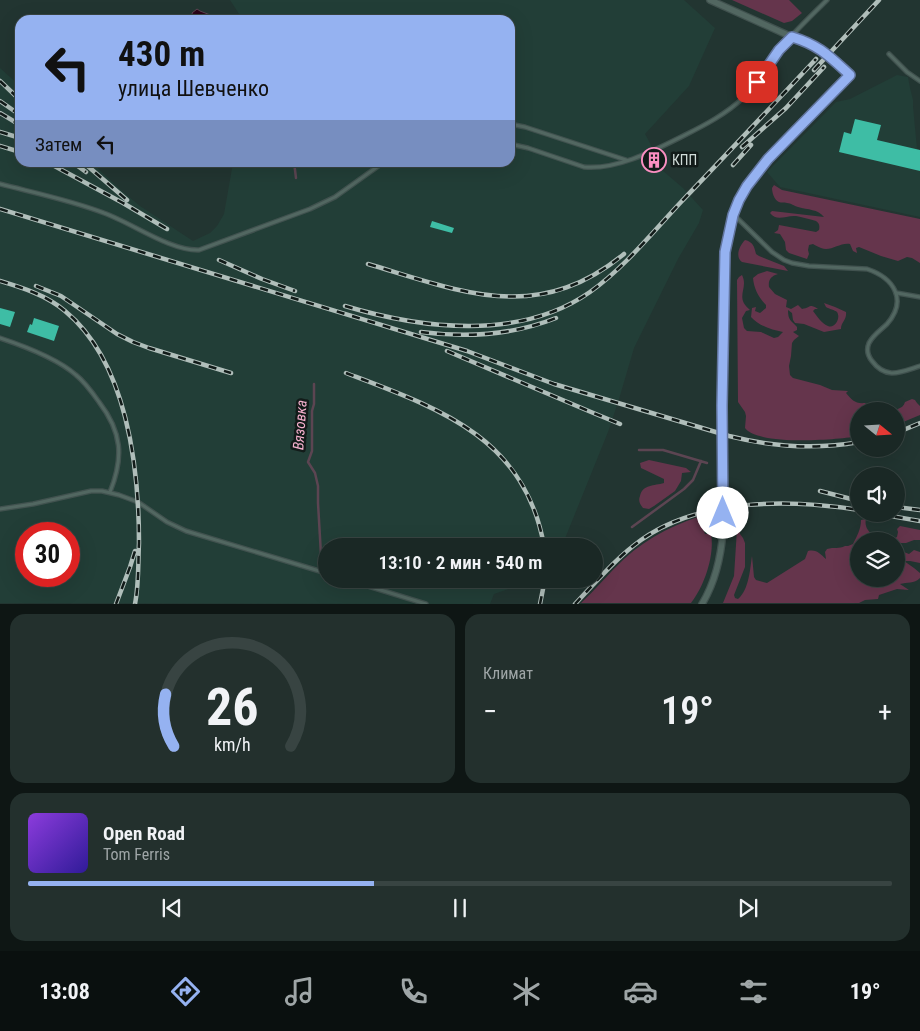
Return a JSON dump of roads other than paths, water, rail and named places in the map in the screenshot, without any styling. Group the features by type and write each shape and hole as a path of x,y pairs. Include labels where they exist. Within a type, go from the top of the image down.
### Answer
{"street":[{"path":"702,604 709,593 718,570 723,531 722,406 725,252 733,215 747,186 768,159 850,75 823,51 811,44 710,0"}],"lane":[{"path":"515,145 584,167 600,168 653,151 708,123 733,107 750,91 779,50 827,0"},
{"path":"889,54 907,72 920,81"},
{"path":"515,125 627,160"},
{"path":"0,184 84,206 117,218 167,243 185,249 199,250 310,209 335,197 377,167"},
{"path":"733,215 772,252 792,264 867,269 876,272 891,282 897,293 897,302 892,318 869,342 868,356 879,369 887,373 899,373 920,366"},
{"path":"897,293 920,297"},
{"path":"0,338 34,351 69,369 82,380 104,409 113,424 118,438 118,468 110,492"},
{"path":"0,509 91,491 110,492 138,502 167,522 186,531 318,571"},
{"path":"374,588 426,604"}],"waterway":[{"name":"Вязовка","path":"295,167 296,178"},
{"name":"Вязовка","path":"314,384 312,451 308,462 315,473 318,486 320,538"},
{"path":"639,450 663,450 707,463"},
{"path":"632,527 684,489 693,480 701,461"}],"railway":[{"path":"814,70 879,0"},
{"path":"345,306 406,320 438,325 470,326 502,324 533,318 563,308 590,292 626,261 816,59"},
{"path":"742,147 786,108 824,67"},
{"path":"0,81 15,95"},
{"path":"0,101 15,112"},
{"path":"0,113 15,122"},
{"path":"0,132 15,136"},
{"path":"733,165 751,145"},
{"path":"0,146 15,150"},
{"path":"56,167 167,229"},
{"path":"79,167 86,172"},
{"path":"89,167 127,200"},
{"path":"0,209 467,351 554,384 729,436 762,443 810,447 850,443"},
{"path":"368,264 468,292 499,296 530,296 561,289 592,276 624,254"},
{"path":"219,260 295,291"},
{"path":"0,281 42,296 65,311 86,332 103,358 116,387 132,450 136,482 139,543 135,604"},
{"path":"36,286 61,296 117,334 133,342 231,373"},
{"path":"421,332 455,335 490,334 540,324 556,318"},
{"path":"447,351 620,424"},
{"path":"346,373 413,399 444,414 472,432 497,453 518,478 534,509 542,538"},
{"path":"905,429 920,423"},
{"path":"820,491 850,499"},
{"path":"575,604 615,562 641,540 664,526 690,516 746,505 804,504 850,509"},
{"path":"905,508 920,510"},
{"path":"905,518 920,521"},
{"path":"116,604 135,551"},
{"path":"540,604 543,588"}],"place":[{"name":"КПП","path":"654,160"}]}
